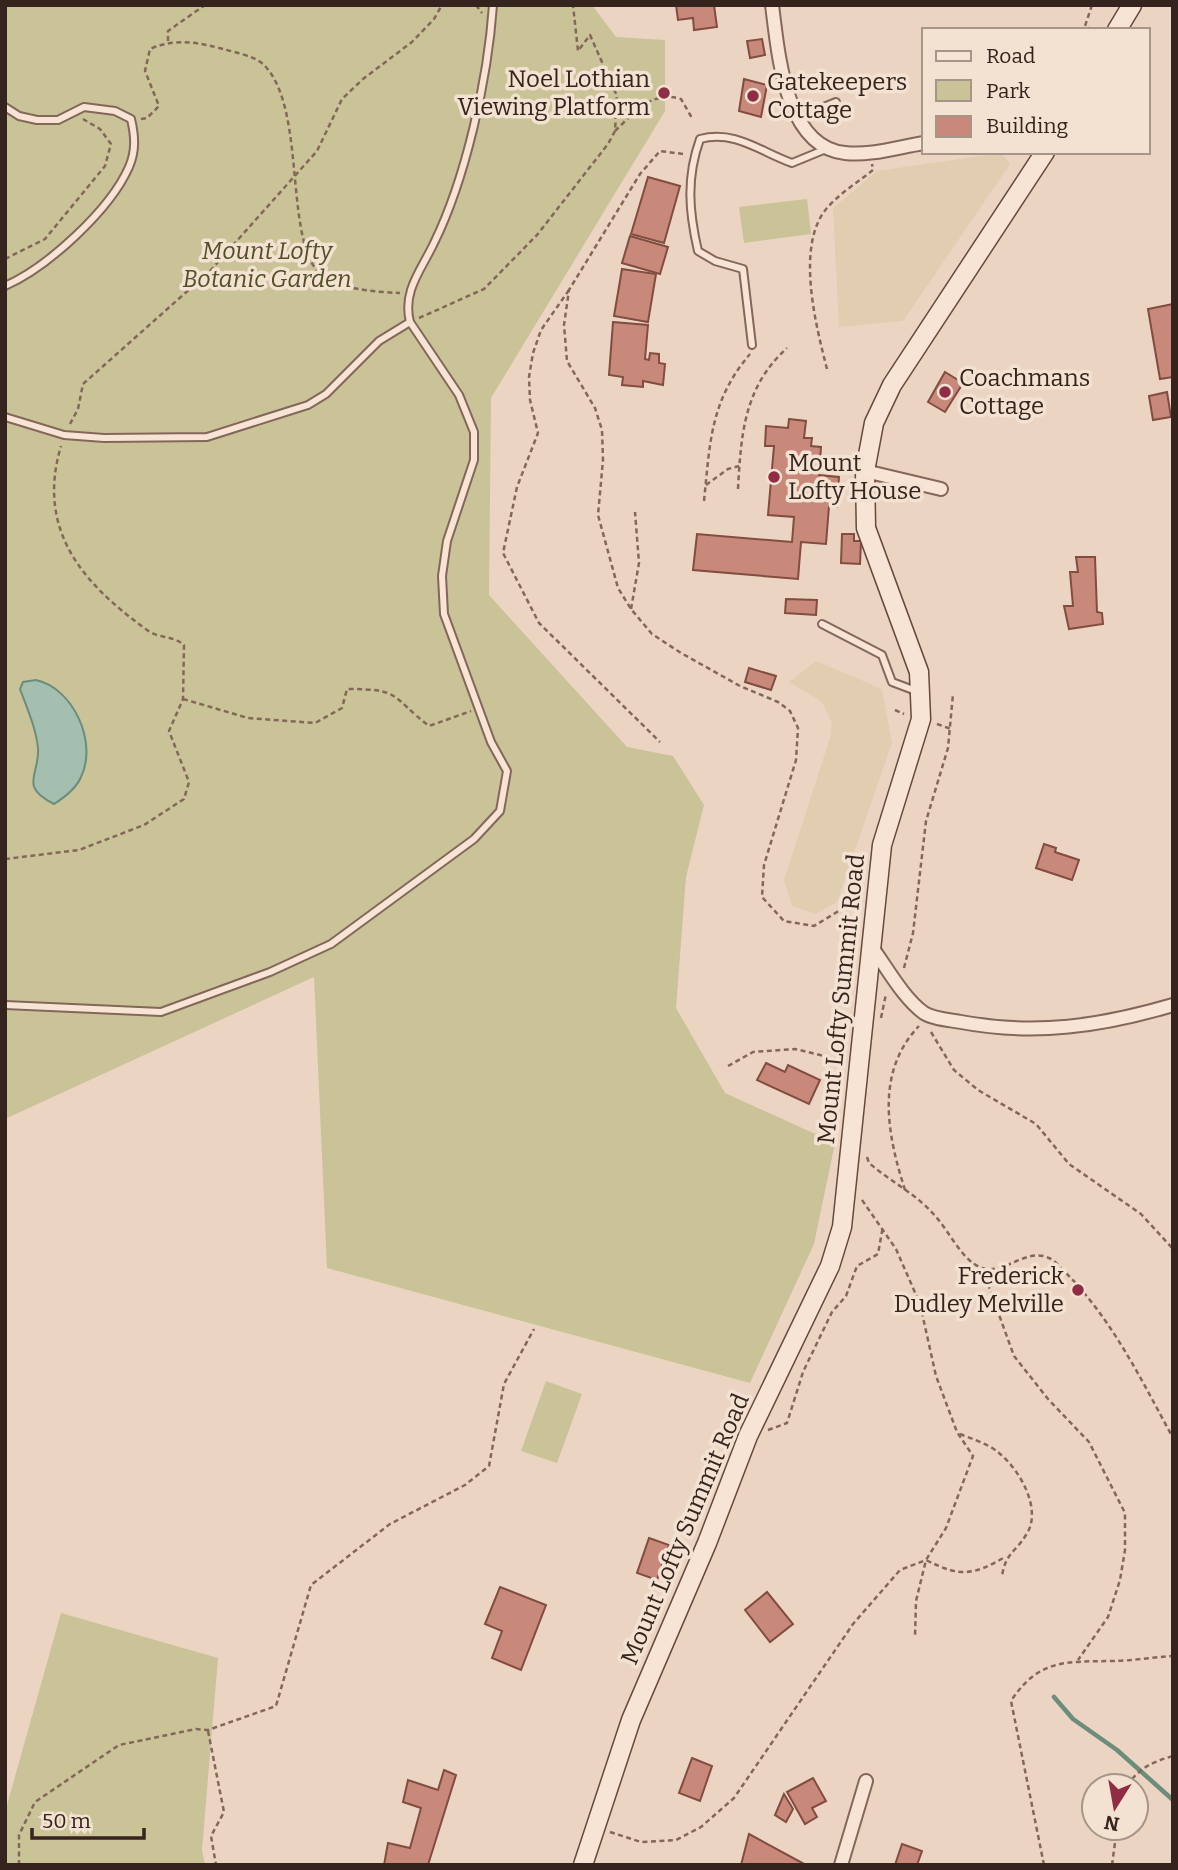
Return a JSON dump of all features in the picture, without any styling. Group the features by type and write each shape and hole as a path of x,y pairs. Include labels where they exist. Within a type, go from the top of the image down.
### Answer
{"main road":[{"path":"1118,28 1132,5"},
{"name":"Mount Lofty Summit Road","path":"583,1865 631,1720 707,1543 748,1436 830,1266 842,1227 857,1061 882,845 921,719 922,693 919,673 866,527 864,471 874,423 892,385 1044,154"}],"street":[{"path":"772,5 784,84 797,118 828,148 844,153 870,153 922,143"},
{"path":"864,471 941,489"},
{"path":"870,944 926,1014 993,1027 1094,1026 1173,1005"},
{"path":"841,1865 866,1781"}],"lane":[{"path":"5,1005 162,1012 270,972 331,944 474,839 500,811 507,771 491,742 443,614 442,576 447,541 474,460 474,432 459,395 410,322 407,309 408,293 440,231 457,188 490,50 493,5"},
{"path":"797,118 836,102"},
{"path":"5,107 19,116 37,120 58,120 84,107 101,107 131,119 134,149 121,181 91,219 26,277 5,286"},
{"path":"752,345 743,269 715,261 698,251 690,216 689,171 700,139 719,134 734,137 792,163 828,148"},
{"path":"5,417 64,435 104,438 206,438 308,405 326,394 379,341 410,322"},
{"path":"822,624 881,655 892,682 922,693"}],"path":[{"path":"168,41 168,31 205,5"},
{"path":"5,859 79,850 144,825 184,799 188,782 169,731 183,699 184,645 176,638 159,637 105,596 78,568 67,548 53,498 64,435 78,409 83,384 210,271 317,151 342,99 363,79 412,42 434,19 442,5"},
{"path":"573,5 578,51 590,35 617,96 615,131"},
{"path":"1085,28 1092,5"},
{"path":"131,119 146,118 159,106 145,71 150,48 168,41 200,43 262,62 280,91 289,122 303,239 311,263 326,279 374,291 408,293"},
{"path":"410,322 484,289 537,235 615,131 653,98 669,95 681,99 692,118"},
{"path":"5,259 45,239 104,166 111,144 100,129 73,112"},
{"path":"660,742 539,623 503,553 517,487 538,433 528,377 541,330 640,174 660,151 694,156"},
{"path":"827,369 815,318 809,250 826,209 873,170 870,153"},
{"path":"569,289 564,325 567,361 594,408 602,430 603,460 598,515 618,588 652,634 790,711 798,728 796,760 764,865 762,897 784,921 814,926 842,909 856,875"},
{"path":"738,489 745,411 771,362 787,348"},
{"path":"704,501 713,420 720,396 750,353"},
{"path":"706,485 727,469 739,466"},
{"path":"631,609 639,563 635,512"},
{"path":"183,699 247,718 315,723 342,708 347,689 381,689 400,698 429,726 479,709"},
{"path":"880,1023 886,994 890,987 900,984 913,933 926,821 948,748 953,694"},
{"path":"895,710 905,714"},
{"path":"905,1190 894,1156 890,1084 901,1044 924,1020"},
{"path":"930,1030 954,1070 978,1090 1036,1124 1069,1164 1141,1214 1173,1249"},
{"path":"727,1066 753,1052 795,1049 839,1061 857,1061"},
{"path":"866,1154 869,1163 934,1214 971,1261 982,1268 993,1269 1035,1255 1049,1258 1057,1265 1090,1298 1131,1359 1173,1438"},
{"path":"847,1182 883,1226 920,1304 936,1376 957,1432 973,1456 946,1528 926,1560 916,1601 915,1637"},
{"path":"748,1436 787,1423 803,1372 832,1312 846,1296 858,1266 878,1254 883,1226"},
{"path":"982,1268 1014,1356 1048,1399 1089,1442 1125,1513 1125,1550 1120,1580 1108,1617 1078,1660"},
{"path":"19,1865 19,1835 35,1802 119,1745 196,1729 208,1730 276,1706 311,1585 390,1524 465,1485 489,1466 504,1384 534,1329"},
{"path":"596,1826 641,1843 676,1840 701,1827 734,1798 853,1624 900,1570 926,1560 952,1573 983,1570 1005,1558 1028,1534 1032,1510 1023,1482 999,1452 957,1432"},
{"path":"1002,1576 1005,1558"},
{"path":"1044,1865 1011,1701 1024,1682 1053,1665 1078,1660 1113,1661 1173,1656"},
{"path":"208,1730 224,1812 211,1836 216,1865"},
{"path":"1137,1772 1154,1761 1173,1756"},
{"path":"1112,1865 1114,1842"}],"shaded area":[{"path":"994,154 1002,154 1010,164 903,321 839,327 833,208 877,171"},
{"path":"816,661 882,689 892,743 837,902 816,914 792,906 784,880 830,738 832,723 822,702 789,682"},
{"path":"36,680 49,685 71,705 84,733 85,763 81,777 70,792 54,804 37,791 33,779 38,748 20,689 23,682"}],"green space":[{"name":"Mount Lofty Botanic Garden","path":"5,5 592,5 616,37 665,40 665,111 491,398 489,595 627,747 673,756 704,805 686,877 676,1008 725,1093 835,1143 814,1244 750,1383 327,1268 314,977 5,1119"},
{"path":"807,199 811,234 744,243 739,207"},
{"path":"546,1381 582,1394 557,1463 521,1451"},
{"path":"61,1613 218,1658 202,1850 205,1865 5,1865 5,1812"}],"building":[{"path":"676,5 714,5 717,27 694,30 693,18 678,20"},
{"path":"762,39 765,55 750,58 747,41"},
{"name":"Gatekeepers Cottage","path":"744,79 767,85 761,117 739,111"},
{"path":"648,177 680,186 664,243 631,234"},
{"path":"630,236 668,247 660,274 622,263"},
{"path":"622,269 656,274 648,322 614,316"},
{"path":"1173,304 1173,377 1160,379 1148,309"},
{"path":"613,322 648,325 645,359 649,360 650,353 659,354 659,363 665,364 663,385 643,381 643,387 622,385 623,377 609,375"},
{"name":"Coachmans Cottage","path":"945,372 963,383 945,412 928,402"},
{"path":"1167,392 1171,417 1153,420 1149,396"},
{"path":"789,419 806,421 804,438 812,438 811,446 821,447 819,475 839,477 837,507 829,506 826,544 801,542 798,579 693,570 697,534 792,542 794,517 768,515 774,446 765,446 766,426 788,428"},
{"path":"842,534 854,534 854,541 861,541 860,564 841,563"},
{"path":"1076,557 1095,557 1097,612 1102,613 1103,624 1069,629 1064,606 1073,606 1070,572 1078,572"},
{"path":"786,599 817,600 816,615 785,613"},
{"path":"749,668 776,676 771,690 745,682"},
{"path":"1044,844 1056,848 1055,852 1079,860 1072,880 1036,868"},
{"path":"766,1063 785,1072 788,1065 820,1080 809,1104 757,1080"},
{"path":"649,1538 669,1545 657,1580 637,1573"},
{"path":"500,1587 546,1605 521,1670 492,1658 502,1631 485,1624"},
{"path":"767,1592 793,1624 770,1642 745,1610"},
{"path":"692,1758 712,1766 700,1801 679,1793"},
{"path":"444,1770 456,1775 428,1865 384,1865 388,1843 410,1848 421,1808 403,1802 408,1780 438,1790"},
{"path":"813,1778 826,1801 812,1808 817,1817 805,1824 787,1792"},
{"path":"784,1794 793,1809 786,1822 775,1815"},
{"path":"749,1834 806,1865 741,1865"},
{"path":"902,1844 922,1851 917,1865 895,1865"}],"waterway":[{"path":"1054,1697 1073,1719 1117,1750 1173,1800"}],"place":[{"name":"Noel Lothian Viewing Platform","path":"664,93"},
{"name":"Gatekeepers Cottage","path":"753,96"},
{"name":"Coachmans Cottage","path":"945,392"},
{"name":"Mount Lofty House","path":"774,477"},
{"name":"Frederick Dudley Melville","path":"1078,1290"}]}
